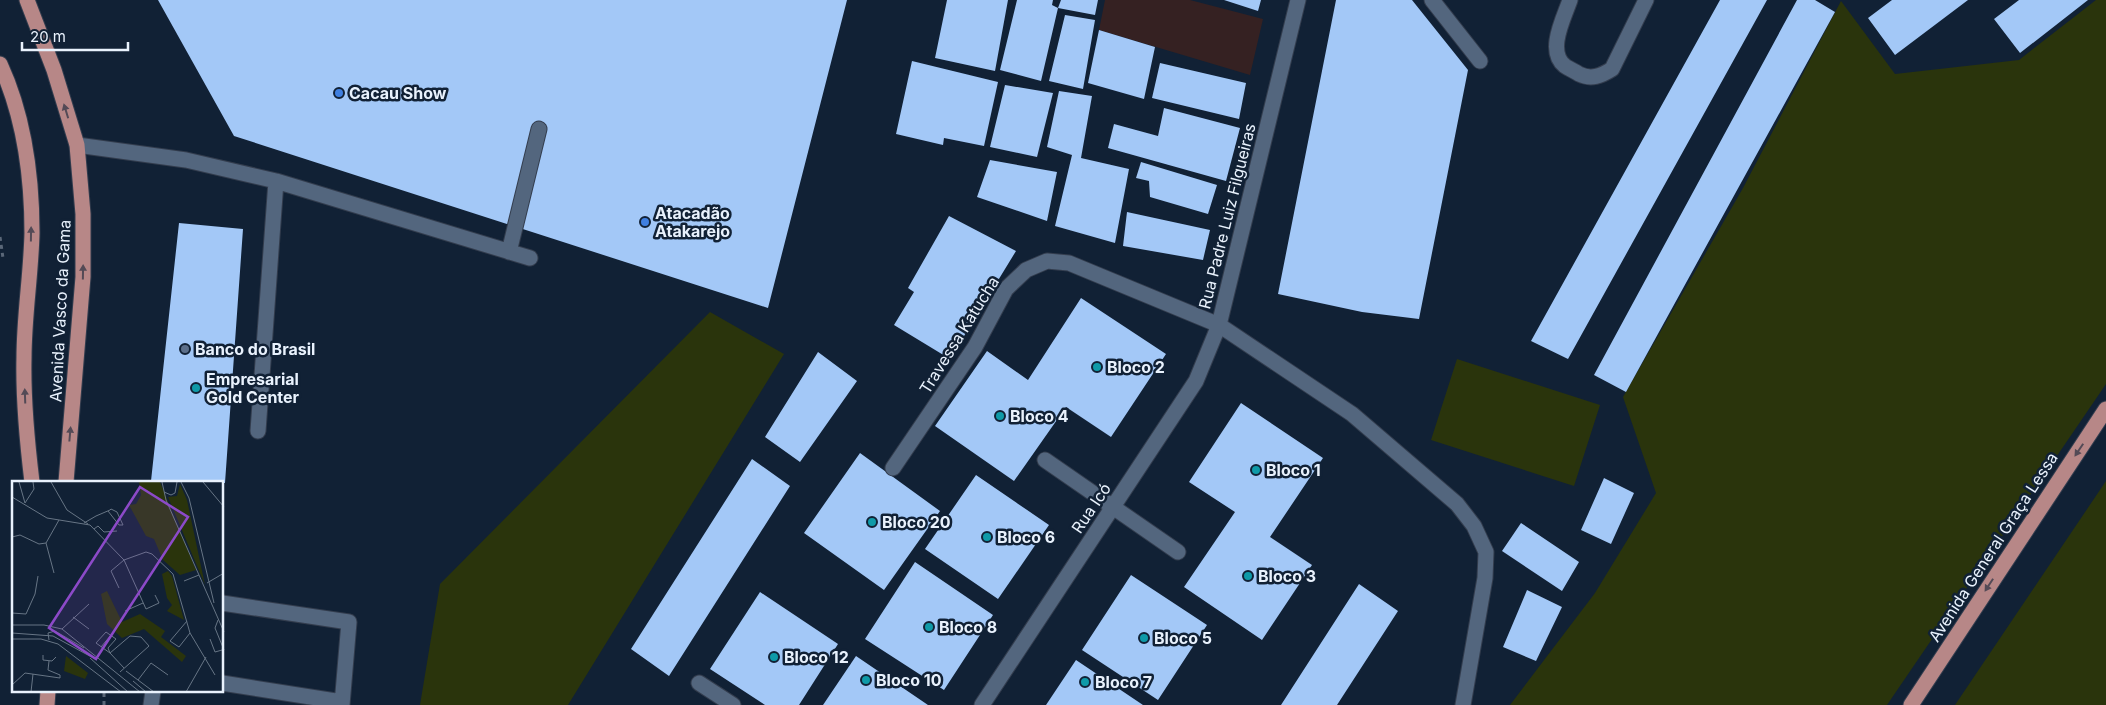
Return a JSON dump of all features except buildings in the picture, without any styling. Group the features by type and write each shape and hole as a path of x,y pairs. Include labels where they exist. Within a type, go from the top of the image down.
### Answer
{"main road":[{"name":"Avenida Vasco da Gama","path":"27,0 54,70 77,144 83,214 83,277 66,481"},
{"path":"0,64 12,88 30,176 32,233 24,357 27,436 32,481"},
{"name":"Avenida General Graça Lessa","path":"1911,705 2106,409"},
{"path":"48,692 48,705"}],"street":[{"name":"Rua Padre Luiz Filgueiras","path":"1298,0 1219,325 1352,414 1456,504 1474,526 1486,552 1485,578 1463,705"},
{"path":"1432,0 1480,61"},
{"path":"1570,0 1556,42 1558,56 1565,66 1586,78 1601,76 1612,69 1646,0"},
{"path":"509,252 539,129"},
{"path":"77,144 186,160 276,181 530,258"},
{"path":"258,431 276,181"},
{"name":"Travessa Katucha","path":"893,468 975,347 1006,289 1026,270 1047,261 1069,263 1219,325"},
{"name":"Rua Icó","path":"982,705 1196,381 1219,325"},
{"path":"1045,460 1178,552"},
{"path":"224,603 349,622 342,703 224,683"},
{"path":"699,683 732,705"},
{"path":"151,705 152,692"}],"path":[{"path":"104,692 104,705"}],"shaded area":[{"path":"1105,0 1190,0 1263,19 1250,75 1099,30"}],"green space":[{"path":"2096,0 2106,0 2106,384 1887,705 1510,705 1595,593 1656,493 1623,397 1743,188 1841,1 1895,74 2019,60"},
{"path":"710,312 784,354 568,705 420,705 440,584"},
{"path":"1457,359 1600,405 1574,486 1431,440"},
{"path":"2106,481 2106,705 1955,705"}],"place":[{"name":"Cacau Show","path":"339,93"},
{"name":"Atacadão Atakarejo","path":"645,222"},
{"name":"Banco do Brasil","path":"185,349"},
{"name":"Bloco 2","path":"1097,367"},
{"name":"Empresarial Gold Center","path":"196,388"},
{"name":"Bloco 4","path":"1000,416"},
{"name":"Bloco 1","path":"1256,470"},
{"name":"Bloco 20","path":"872,522"},
{"name":"Bloco 6","path":"987,537"},
{"name":"Bloco 3","path":"1248,576"},
{"name":"Bloco 8","path":"929,627"},
{"name":"Bloco 5","path":"1144,638"},
{"name":"Bloco 12","path":"774,657"},
{"name":"Bloco 10","path":"866,680"},
{"name":"Bloco 7","path":"1085,682"}]}
